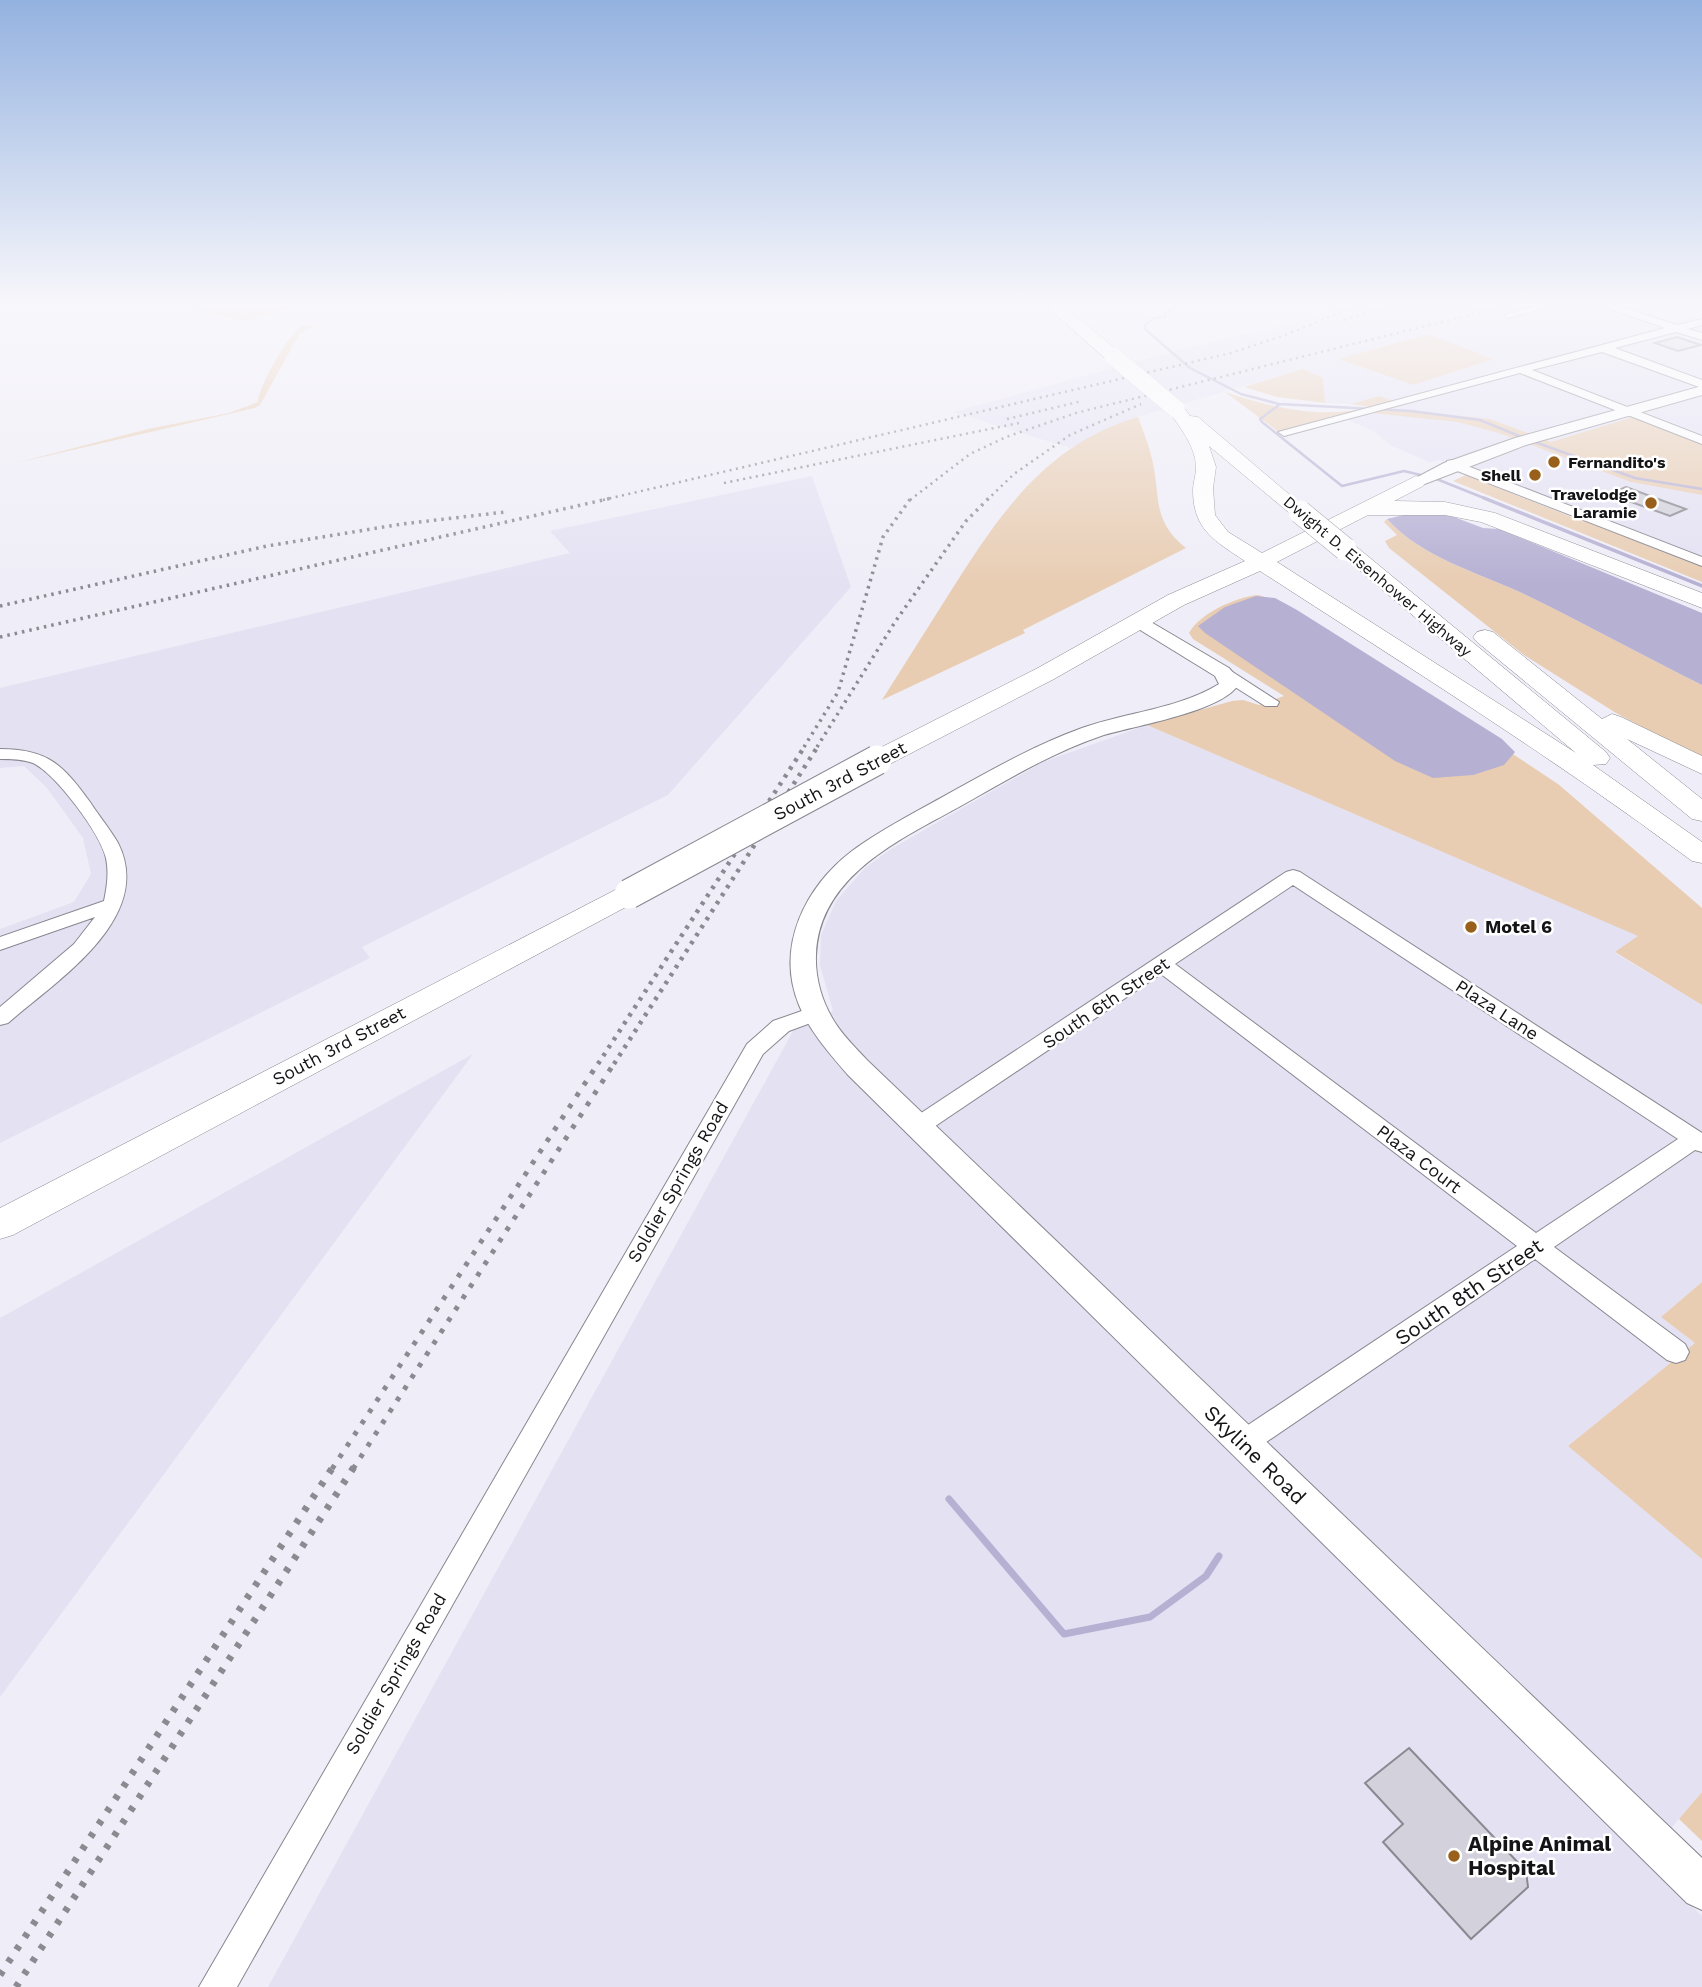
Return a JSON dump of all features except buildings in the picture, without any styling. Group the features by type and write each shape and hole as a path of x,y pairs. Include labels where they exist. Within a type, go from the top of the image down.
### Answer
{"highway":[{"name":"Dwight D. Eisenhower Highway","path":"1180,399 1269,461"},
{"name":"Dwight D. Eisenhower Highway","path":"1183,399 1300,512 1355,533 1702,813"},
{"path":"1187,403 1206,467 1203,488 1205,516 1221,536 1229,560 1222,569 1188,594"},
{"path":"1423,478 1540,536"},
{"path":"1423,478 1702,595"},
{"name":"South 3rd Street","path":"0,1225 629,894 877,760 1045,674 1188,594 1261,562 1355,533 1423,478"},
{"name":"Dwight D. Eisenhower Highway","path":"1321,503 1702,846"},
{"path":"1355,533 1393,507 1453,508 1488,517 1540,536 1702,601"},
{"path":"1221,536 1541,742 1628,800 1702,855"},
{"path":"1166,606 1231,588 1249,586 1287,591 1329,608"},
{"path":"1466,622 1585,707 1636,736 1702,766"}],"main road":[{"name":"South 3rd Street","path":"1423,478 1452,464 1516,443 1671,399"},
{"path":"816,1013 803,970 807,926 822,894 853,863 906,827 1039,754 1116,723 1222,692 1230,681 1222,672 1139,621"},
{"name":"Skyline Road","path":"816,1013 833,1040 858,1069 1702,1888"}],"street":[{"path":"1284,432 1412,399"},
{"path":"1599,399 1702,434"},
{"path":"1630,410 1702,440"},
{"path":"1452,464 1702,562"},
{"path":"1222,672 1271,702"},
{"path":"0,1018 84,945 104,921 118,888 119,873 108,842 50,764 36,758 3,754"},
{"name":"South 6th Street","path":"917,1127 1293,876"},
{"name":"Plaza Lane","path":"1293,876 1699,1142"},
{"path":"5,944 111,905"},
{"name":"Plaza Court","path":"1162,965 1676,1352"},
{"name":"Soldier Springs Road","path":"217,1987 755,1049 781,1026 816,1013"},
{"name":"South 8th Street","path":"1243,1443 1699,1142"}],"shaded area":[{"path":"258,399 263,399 255,408 16,463 148,429 229,413 258,402"},
{"path":"1001,399 1200,399 1130,419 1070,448 953,412"},
{"path":"1234,399 1246,399 1296,410 1333,412 1369,407 1351,404 1369,399 1387,399 1397,402 1381,408 1490,419 1551,442 1633,417 1702,443 1702,495 1631,482 1499,433 1458,422 1362,412 1285,433 1288,439"},
{"path":"1291,399 1325,399 1325,403"},
{"path":"1325,399 1369,399 1351,404 1325,403"},
{"path":"1385,399 1702,399 1702,443 1633,417 1538,446 1631,482 1702,495 1702,562 1439,460 1429,462 1392,446 1373,431 1341,417 1395,403"},
{"path":"1138,417 1151,454 1162,518 1175,538 1186,548 1023,630 1025,633 882,700 972,558 1009,507 1052,463 1078,444 1106,429"},
{"path":"1466,475 1574,518 1581,515 1702,562 1702,582 1453,481"},
{"path":"812,476 851,587 668,795 362,947 370,958 0,1143 0,929 74,902 91,874 83,838 47,788 24,766 0,768 0,688 570,553 550,531"},
{"path":"1412,513 1446,514 1483,528 1499,529 1702,613 1702,685 1524,594 1433,554 1416,544 1387,519"},
{"path":"1387,519 1416,544 1433,554 1524,594 1702,685 1702,759 1616,713 1524,655 1389,548 1385,541 1397,535 1384,522"},
{"path":"1258,595 1286,604 1558,784 1702,908 1702,1005 1615,952 1638,936 1147,725 1232,701 1243,700 1259,705 1284,696 1193,639 1189,633 1201,619 1219,607"},
{"path":"1256,596 1275,598 1297,610 1502,739 1515,752 1504,765 1473,775 1433,778 1395,761 1198,626 1225,607"},
{"path":"1147,725 1639,936 1615,953 1702,1005 1702,1282 1661,1317 1695,1343 1568,1446 1702,1559 1702,1792 1644,1860 1702,1916 1702,1987 268,1987 793,1031 833,1011 820,965 821,935 836,901 865,868 891,849 1043,762"},
{"path":"473,1054 0,1697 0,1318"},
{"path":"1702,1282 1702,1559 1568,1446 1695,1343 1661,1317"},
{"path":"1702,1792 1702,1841 1679,1819"}],"waterway":[{"path":"1259,399 1279,404 1411,411 1480,420 1524,438"},
{"path":"1279,405 1260,419 1262,422 1342,486 1404,471 1425,476"},
{"path":"1532,441 1635,478 1702,489"},
{"path":"1434,478 1484,498"},
{"path":"1484,498 1489,500"},
{"path":"1484,498 1702,586"},
{"path":"949,1499 1064,1634 1150,1617 1206,1576 1219,1556"}],"railway":[{"path":"603,500 1036,399"},
{"path":"910,500 970,454 1006,437 1076,413 1133,399"},
{"path":"1007,419 1082,401"},
{"path":"987,500 1014,474 1070,435 1141,404"},
{"path":"724,483 1019,423"},
{"path":"0,637 612,498"},
{"path":"804,747 838,692 883,537 911,498"},
{"path":"817,747 895,622 966,521 987,500"},
{"path":"0,606 267,546 402,524 505,512"},
{"path":"598,1064 805,746"},
{"path":"614,1064 818,746"},
{"path":"332,1469 599,1062"},
{"path":"353,1469 615,1062"},
{"path":"0,1975 333,1467"},
{"path":"16,1987 354,1467"}],"place":[{"name":"Fernandito's","path":"1554,462"},
{"name":"Shell","path":"1535,475"},
{"name":"Travelodge Laramie","path":"1651,503"},
{"name":"Motel 6","path":"1471,927"},
{"name":"Alpine Animal Hospital","path":"1454,1856"}]}
